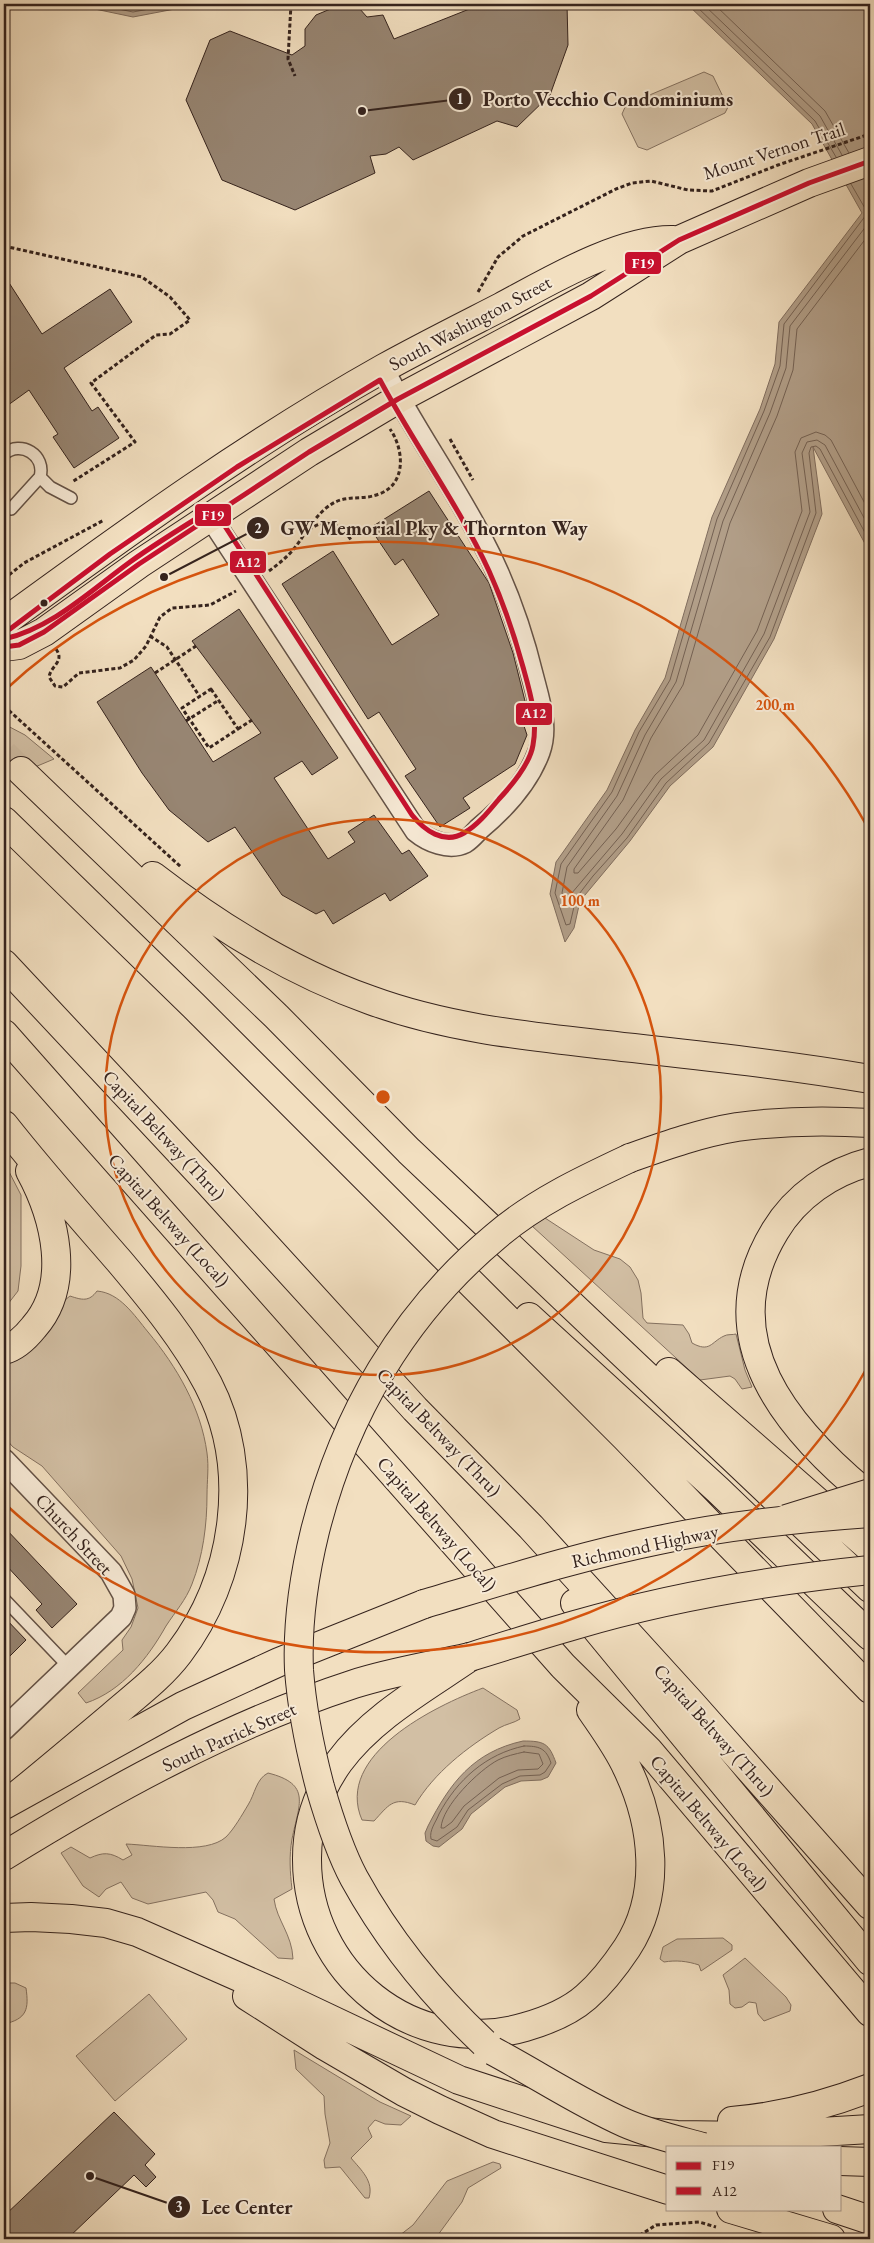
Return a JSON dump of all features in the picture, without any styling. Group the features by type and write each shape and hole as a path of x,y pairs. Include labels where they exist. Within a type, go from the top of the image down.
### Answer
{"main road":[{"name":"South Washington Street","path":"4,647 20,645 44,632 139,564 304,456 391,410 591,296 679,240 807,170 870,161"},
{"name":"South Washington Street","path":"4,625 7,620 98,554 196,486 382,369 550,281 610,254 657,240 679,240"},
{"path":"870,1079 799,1067 558,1039 460,1025 371,1001 298,970 224,927 183,899 21,771 276,1016 409,1150 870,1588"},
{"path":"4,821 194,1006 625,1437 870,1689"},
{"name":"Capital Beltway (Thru)","path":"4,964 208,1182 415,1409 531,1528 698,1710 870,1905"},
{"path":"194,1006 718,1490 870,1636"},
{"name":"Capital Beltway (Local)","path":"4,1034 563,1666 649,1751 870,2012"},
{"path":"666,2155 619,2136 573,2112 532,2085 466,2026 421,1977 375,1914 336,1838 310,1752 299,1670 303,1580 320,1509 343,1442 368,1389 428,1302 457,1271 497,1234 554,1197 630,1158 727,1129 791,1121 870,1123"},
{"path":"4,1350 26,1336 47,1308 54,1286 56,1263 54,1234 44,1197 5,1127"},
{"path":"5,1127 141,1287 188,1349 209,1386 219,1414 226,1438 233,1496 231,1528 216,1587 193,1633 178,1655 139,1692 10,1800"},
{"path":"870,1162 843,1171 821,1183 801,1198 783,1218 769,1241 759,1266 752,1288 750,1314 752,1342 761,1369 774,1396 824,1457 870,1495"},
{"path":"564,1298 618,1328 870,1548"},
{"path":"415,1409 870,1961"},
{"path":"786,1519 870,1495"},
{"name":"Richmond Highway","path":"10,1800 183,1706 279,1662 424,1604 606,1552 660,1539 786,1519 870,1513"},
{"path":"563,1666 627,1768 643,1808 652,1866 649,1890 642,1916 631,1942 602,1982 585,1998 562,2013 509,2032 487,2035 462,2033 432,2028 406,2019 383,2006 362,1988 342,1966 326,1942 313,1911 307,1880 307,1845 312,1816 321,1791 339,1762 356,1741 403,1702 470,1657 576,1624 656,1605 746,1587 870,1570"},
{"name":"South Patrick Street","path":"4,1856 72,1813 163,1766 282,1710 356,1684 470,1657"},
{"path":"4,1918 31,1916 106,1923 168,1945 459,2080 500,2095 606,2128 677,2135 754,2136 870,2129"},
{"path":"168,1945 325,2046 396,2087 492,2134 666,2189"},
{"path":"493,2051 580,2101 627,2124 664,2137 699,2146"},
{"path":"606,2128 706,2124 757,2119 807,2108 870,2088"},
{"path":"842,2161 870,2162"},
{"path":"840,2210 870,2220"},
{"path":"724,2218 831,2239"}],"street":[{"path":"211,518 416,832 425,839 443,844 464,842 488,822 527,776 539,751 543,732 540,706 524,640 506,590 480,536 391,410 382,369"},
{"name":"Church Street","path":"4,1460 111,1572 122,1588 125,1608 121,1617 69,1667"},
{"path":"4,1729 69,1667"}],"lane":[{"path":"4,454 17,448 26,449 39,459 42,470 40,477 10,509"},
{"path":"40,477 50,487 71,498"},
{"path":"4,1599 69,1667"}],"path":[{"path":"291,4 288,59 295,76"},
{"name":"Mount Vernon Trail","path":"477,294 498,257 523,236 616,189 632,183 652,181 688,190 712,191 778,165 807,170 870,134"},
{"path":"4,246 142,277 170,297 190,320 170,334 156,335 91,384 135,442 69,484 65,480"},
{"path":"267,572 291,552 317,516 334,503 350,497 380,494 393,482 401,466 402,458 391,410"},
{"path":"304,534 318,524 327,522 343,529 352,540"},
{"path":"56,648 60,657 49,677 55,686 63,687 78,673 112,670 128,664 142,651 160,616 172,608 210,605 241,588"},
{"path":"150,636 162,642 200,697"},
{"path":"154,673 196,646"},
{"path":"238,729 211,689 182,708 187,720 209,748 252,720"},
{"path":"187,720 218,700"},
{"path":"4,706 188,872"},
{"path":"634,2239 656,2225 724,2218"}],"shaded area":[{"path":"704,72 713,76 728,107 725,113 647,150 638,147 622,114 626,105"},
{"path":"4,724 25,735 54,759 4,780"},
{"path":"4,1162 21,1195 21,1266 18,1291 4,1309"},
{"path":"545,1218 594,1250 620,1259 630,1267 638,1280 643,1318 647,1323 683,1325 692,1343 703,1347 707,1347 725,1335 736,1334 745,1370 752,1387 742,1389 735,1379 730,1376 700,1380 532,1226"},
{"path":"97,1291 120,1300 169,1359 186,1389 199,1420 207,1453 208,1474 204,1540 196,1573 187,1595 151,1650 133,1672 99,1698 86,1703 78,1693 123,1650 122,1640 131,1627 138,1608 132,1579 121,1556 42,1466 13,1447 4,1437 4,1360 32,1345 44,1335 54,1323 63,1302 70,1296 85,1299 91,1297"},
{"path":"483,1688 517,1710 520,1719 499,1728 463,1752 441,1772 415,1805 407,1802 396,1802 387,1807 374,1821 362,1820 357,1796 362,1774 375,1754 394,1736 416,1721 440,1707"},
{"path":"268,1773 291,1783 297,1789 299,1797 290,1852 292,1889 274,1899 290,1942 293,1959 278,1958 235,1919 218,1912 213,1900 206,1892 148,1904 132,1898 121,1882 106,1889 99,1897 83,1886 61,1853 71,1847 90,1858 106,1854 114,1855 123,1860 132,1855 126,1844 178,1848 206,1846 217,1843 226,1837 238,1822 258,1783"},
{"path":"723,1938 732,1945 732,1950 701,1971 699,1965 677,1961 664,1962 660,1959 663,1947 677,1939"},
{"path":"745,1958 786,1997 791,2005 790,2011 764,2021 758,2014 756,2003 749,2002 742,2007 735,2008 730,2004 729,1990 723,1975"},
{"path":"4,1983 15,1983 26,1988 27,2002 22,2016 4,2024"},
{"path":"149,1994 187,2039 115,2101 76,2056"},
{"path":"294,2050 380,2102 411,2116 401,2125 385,2124 375,2120 368,2128 372,2137 351,2158 368,2181 370,2186 369,2198 365,2198 340,2167 325,2168 324,2160 330,2143 324,2096 296,2069"},
{"path":"493,2162 500,2164 501,2168 468,2188 462,2202 435,2239 395,2239 413,2225 447,2181"}],"water":[{"path":"71,4 201,4 133,17"},
{"path":"687,4 870,4 870,553 813,447 822,514 774,639 713,747 670,786 630,841 580,901 574,928 565,942 550,894 556,862 607,790 635,730 665,678 712,517 760,409 775,364 779,322 862,213 812,124"},
{"path":"523,1741 541,1743 551,1751 556,1763 548,1777 541,1780 521,1781 505,1787 471,1814 462,1829 439,1847 433,1846 426,1841 425,1833 436,1810 465,1771 490,1753"}],"building":[{"path":"482,4 567,4 568,45 550,95 517,127 497,121 413,160 399,147 386,154 370,156 375,173 295,210 222,180 186,100 210,40 230,31 292,55 305,46 305,29 316,15 340,5 359,8 367,17 383,15 394,39"},
{"path":"4,275 42,334 110,289 132,322 64,368 92,411 98,407 119,438 74,468 53,437 58,434 29,390 4,408"},
{"path":"429,491 489,583 513,653 530,721 523,723 527,735 515,764 463,798 470,808 440,827 405,776 416,769 379,712 368,719 282,584 333,551 392,645 439,615 403,559 395,565 370,528"},
{"path":"239,609 338,758 312,775 302,761 274,778 328,859 355,842 348,832 374,815 402,854 409,850 428,876 390,901 385,893 333,924 324,910 316,914 282,895 235,827 208,842 169,810 142,773 97,702 151,667 213,762 261,733 192,641"},
{"path":"4,1527 77,1604 52,1628 36,1610 42,1604 4,1563"},
{"path":"4,1617 26,1640 4,1662"},
{"path":"114,2112 155,2154 145,2165 156,2177 146,2187 134,2175 67,2239 4,2239 4,2216"}],"tunnel":[{"path":"4,754 21,771"}],"transit line":[{"name":"F19","path":"4,647 19,645 44,632 139,564 309,452 398,399 591,296 679,240 809,183 870,161"},
{"name":"A12","path":"4,639 22,634 54,617 149,549 207,512 213,511 217,514 412,815 422,826 442,837 457,836 474,826 520,774 533,745 535,725 531,696 504,606 489,571 464,522 380,380 237,467 110,554 10,629"}],"place":[{"name":"Porto Vecchio Condominiums","path":"362,111"},
{"name":"GW Memorial Pky & Thornton Way","path":"164,577"},
{"name":"Lee Center","path":"90,2176"}]}
